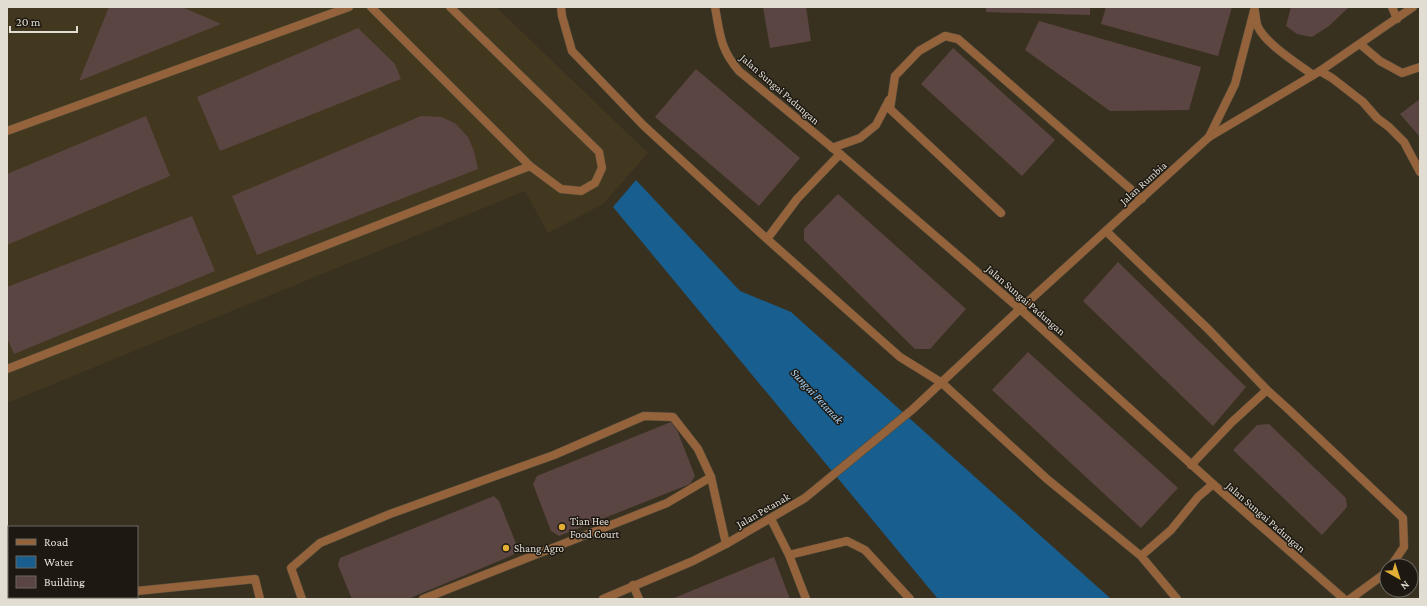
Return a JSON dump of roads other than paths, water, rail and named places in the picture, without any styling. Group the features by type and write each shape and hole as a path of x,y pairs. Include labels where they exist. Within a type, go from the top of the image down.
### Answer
{"street":[{"path":"7,131 349,7"},
{"path":"371,7 530,166 561,189 581,191 595,182 602,168 599,152 450,7"},
{"path":"561,7 562,16 572,51 644,125 767,239 900,357 942,383 1047,479 1141,556 1177,599"},
{"name":"Jalan Sungai Padungan","path":"715,7 722,46 731,62 739,71 840,154 1020,309 1212,484 1344,599"},
{"path":"1392,7 1397,18"},
{"name":"Jalan Rumbia","path":"913,409 1020,309 1210,137 1316,73 1413,7"},
{"path":"1255,8 1258,27 1266,38 1293,61 1316,73 1332,78 1363,102 1377,118 1389,127 1404,142 1420,172"},
{"path":"1210,137 1235,84 1255,8"},
{"path":"1001,213 890,109 895,76 919,51 945,36 958,39 1142,199"},
{"path":"1360,44 1380,61 1402,73 1420,67"},
{"path":"832,148 860,138 876,125 892,94"},
{"path":"767,239 797,199 840,154"},
{"path":"7,370 530,166"},
{"path":"1106,231 1202,324 1267,390 1403,518 1404,547 1396,558"},
{"path":"1191,465 1232,422 1267,390"},
{"name":"Jalan Petanak","path":"604,599 633,585 693,561 771,519 805,498 913,409"},
{"path":"302,599 291,568 320,543 390,514 554,455 644,416 673,417 698,449 711,478 726,544"},
{"path":"423,599 667,502 711,478"},
{"path":"1141,556 1171,530 1198,497 1212,484"},
{"path":"771,519 789,555 806,599"},
{"path":"789,555 847,541 865,550 906,598"},
{"path":"1350,599 1379,578"},
{"path":"138,591 255,579 260,599"},
{"path":"633,585 638,599"}],"water":[{"name":"Sungai Petanak","path":"636,180 740,291 791,312 1111,599 938,599 613,207"}],"place":[{"name":"Tian Hee Food Court","path":"562,527"},
{"name":"Shang Agro","path":"506,548"}]}
